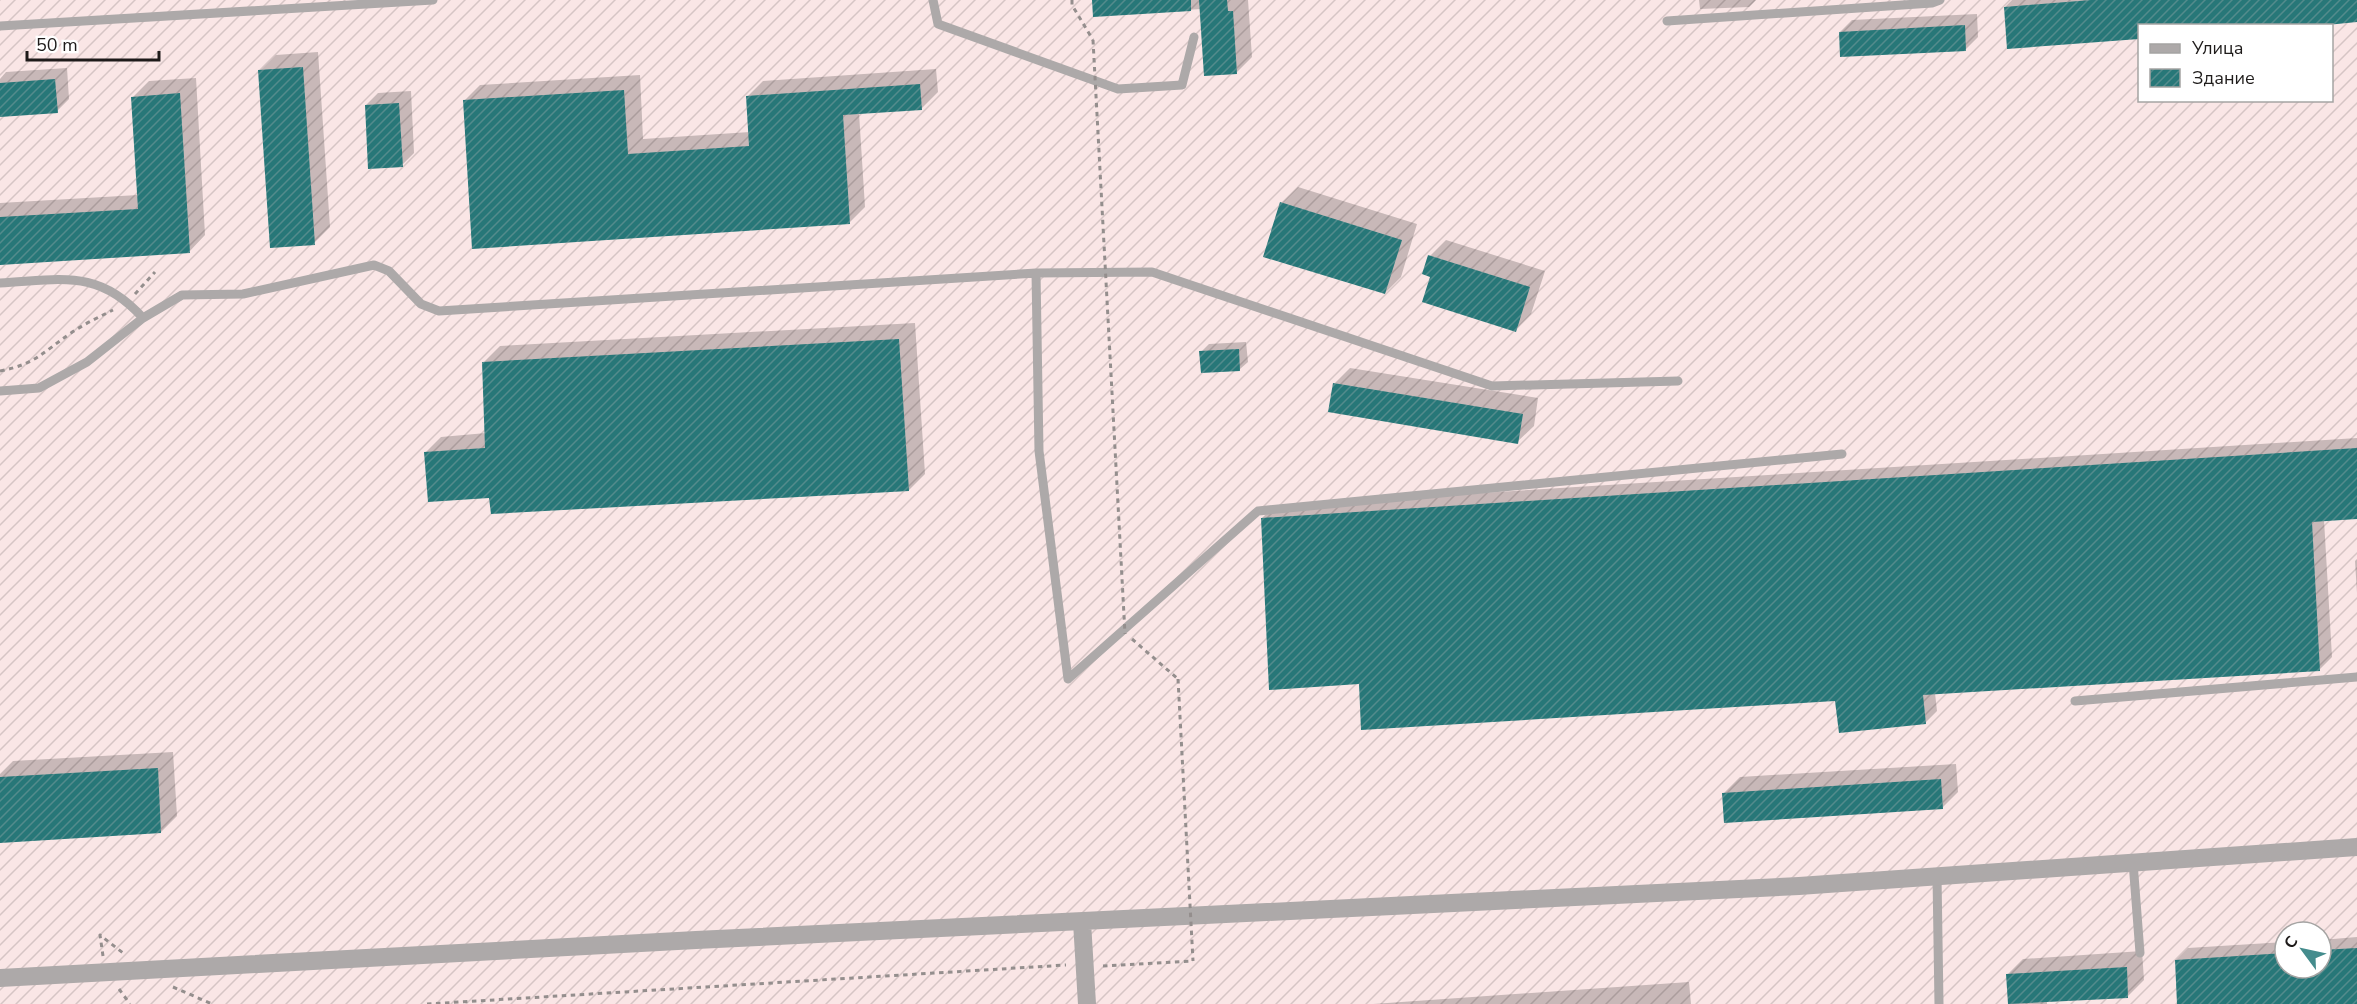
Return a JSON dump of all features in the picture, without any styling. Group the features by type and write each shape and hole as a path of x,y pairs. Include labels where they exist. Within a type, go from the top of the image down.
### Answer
{"street":[{"path":"0,978 1937,876 2357,847"},
{"path":"1082,922 1087,1004"}],"lane":[{"path":"0,26 433,0"},
{"path":"933,0 938,24 1118,89 1182,86 1194,37"},
{"path":"1667,21 1932,3 1940,0"},
{"path":"0,391 39,388 87,362 143,318 182,295 243,294 374,265 389,271 421,304 439,311 1036,273 1152,272 1492,386 1678,381"},
{"path":"1036,273 1039,452 1068,679 1258,511 1842,454"},
{"path":"0,283 76,279 104,286 128,301 143,318"},
{"path":"2075,701 2357,677"},
{"path":"2133,862 2140,952"},
{"path":"1937,876 1939,1004"}],"path":[{"path":"427,1004 1054,966 1085,967 1193,961 1178,679 1125,634 1093,40 1072,5 1072,0"},
{"path":"0,371 18,368 47,353 70,333 128,301 155,272"}],"shaded area":[{"path":"0,0 2357,0 2357,1004 0,1004"}],"building":[{"path":"1092,0 1191,0 1191,11 1093,17"},
{"path":"1199,0 1227,0 1228,11 1233,11 1237,74 1204,76"},
{"path":"2091,0 2357,0 2357,22 2333,24 2138,24 2138,39 2007,49 2004,7"},
{"path":"1965,25 1966,51 1840,57 1839,32"},
{"path":"303,67 315,245 270,248 258,70"},
{"path":"55,79 58,113 0,117 0,83"},
{"path":"920,84 922,110 843,115 850,224 472,249 463,100 624,90 628,154 749,146 746,96"},
{"path":"180,93 190,253 0,265 0,217 138,209 131,97"},
{"path":"399,103 403,167 368,169 365,105"},
{"path":"1280,202 1402,240 1385,294 1263,257"},
{"path":"1428,255 1530,287 1516,332 1422,302 1430,277 1422,274"},
{"path":"899,339 909,491 491,514 489,498 428,502 424,452 485,448 482,362"},
{"path":"1239,349 1240,371 1201,373 1199,351"},
{"path":"1333,383 1523,414 1518,444 1328,412"},
{"path":"2357,448 2357,519 2312,522 2320,671 1923,695 1926,724 1839,733 1835,701 1361,730 1359,684 1269,690 1261,518"},
{"path":"158,768 161,833 0,843 0,777"},
{"path":"1941,779 1943,809 1724,823 1722,793"},
{"path":"2357,948 2357,1004 2177,1004 2175,960 2273,954 2273,980 2333,980 2333,949"},
{"path":"2127,967 2128,998 2008,1004 2006,974"}]}
